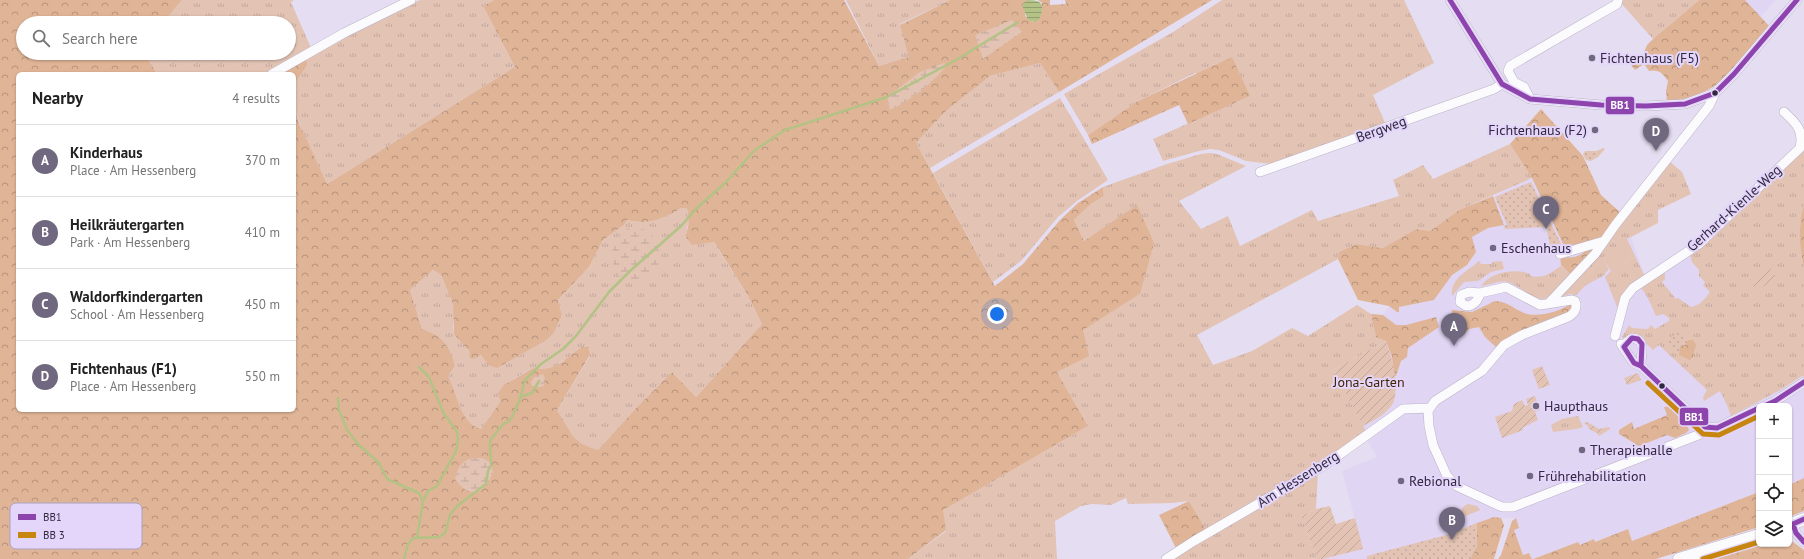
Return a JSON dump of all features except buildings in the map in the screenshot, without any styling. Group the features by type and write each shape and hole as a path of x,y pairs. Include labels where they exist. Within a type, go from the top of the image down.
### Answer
{"main road":[{"path":"1679,559 1756,536"}],"street":[{"path":"276,72 344,33 411,0"},
{"path":"1450,0 1502,84 1530,99 1613,106 1670,106 1697,101 1715,93"},
{"path":"1530,99 1524,87 1514,82 1508,71 1510,66 1616,4 1618,0"},
{"path":"1548,304 1595,254 1709,106 1715,93 1734,74 1797,0"},
{"name":"Bergweg","path":"1260,172 1494,89 1502,84"},
{"name":"Gerhard-Kienle-Weg","path":"1615,336 1625,298 1633,288 1699,244 1800,148 1803,139 1801,130 1784,112"},
{"path":"1560,254 1604,241"},
{"path":"1480,293 1506,287 1537,304 1548,304 1572,300 1575,301 1576,304 1574,312 1568,317 1522,334 1504,345 1482,371 1435,401 1430,408 1428,418 1434,447 1448,476 1457,486 1502,507 1513,507 1698,435 1705,427"},
{"path":"1625,326 1615,336 1634,363 1641,363 1705,427 1717,428 1756,409"},
{"path":"1624,347 1629,340 1638,339 1643,347 1641,363"},
{"path":"1771,403 1804,382"},
{"name":"Am Hessenberg","path":"1166,559 1194,541 1325,465 1403,409 1430,408"},
{"path":"1795,523 1796,533 1804,542"}],"shaded area":[{"path":"1027,0 1036,1 1041,4 1041,15 1039,20 1035,22 1028,20 1022,5"},
{"path":"1745,0 1776,0 1760,17"},
{"path":"1532,178 1566,250 1624,218 1645,276 1701,246 1771,266 1778,279 1736,316 1781,390 1804,376 1804,478 1792,484 1792,403 1756,403 1756,493 1632,541 1628,529 1595,542 1594,540 1579,545 1578,542 1532,559 1529,553 1523,556 1513,530 1516,518 1494,517 1470,559 1323,559 1363,549 1342,471 1377,457 1367,440 1363,426 1386,341 1371,314 1383,315 1389,306 1397,312 1398,307 1434,300 1452,275 1467,265 1476,252 1472,237 1488,228 1504,224 1493,196"}],"green space":[{"path":"0,0 182,0 169,16 16,16 16,60 148,60 156,72 16,72 16,412 296,412 296,112 298,121 327,184 515,67 483,6 494,0 844,0 879,66 909,57 900,25 950,0 1027,0 1025,16 1033,22 1042,3 1038,0 1050,0 1050,5 1066,4 1065,0 1212,0 1059,92 1040,63 990,76 946,111 916,143 995,286 1023,264 1060,220 1078,203 1103,187 1104,196 1091,204 1074,220 1084,241 1137,205 1154,243 1140,294 1083,330 1089,356 1057,372 1088,426 943,510 946,530 908,559 0,559","holes":["681,208 687,208 689,219 686,237 692,245 714,242 747,294 762,324 696,397 672,372 637,407 598,450 582,444 573,436 557,410 590,355 588,347 582,347 553,367 547,369 533,368 504,385 498,393 500,402 481,429 468,420 460,407 448,376 455,366 450,352 440,338 422,329 410,290 433,270 441,275 453,304 454,334 469,351 470,358 474,359 481,355 488,365 497,368 547,340 554,333 562,315 558,300 589,267 603,240 624,225 627,220 649,222 668,216"]},
{"path":"182,0 294,0 291,2 311,48 296,56 296,16 169,16"},
{"path":"420,0 494,0 483,6 515,67 327,184 304,135 296,111 296,80 305,66 306,57 345,36"},
{"path":"846,0 950,0 900,24 910,57 879,66"},
{"path":"1222,0 1404,0 1434,63 1373,95 1386,125 1271,164 1246,161 1219,150 1210,149 1163,161 1153,139 1250,96 1195,73 1138,101 1088,135 1064,94 1173,32"},
{"path":"1619,0 1699,0 1653,39"},
{"path":"1699,0 1745,0 1771,28 1738,66 1714,86 1685,99 1667,102 1666,91 1668,81 1662,74 1658,71 1649,71 1644,64 1635,70 1631,65 1642,57 1647,45 1653,39"},
{"path":"1012,20 1022,32 983,59 975,35"},
{"path":"306,57 307,65 296,81 296,72 280,72"},
{"path":"1232,57 1250,96 1188,124 1179,105 1092,144 1088,135 1138,101"},
{"path":"148,60 290,60 269,72 156,72"},
{"path":"944,63 947,65 928,85 906,101 890,110 887,97 920,72"},
{"path":"1040,63 1059,92 930,168 916,143 946,111 990,76"},
{"path":"1060,98 1108,180 1077,201 1058,217 1021,261 993,282 933,173"},
{"path":"1541,109 1583,156 1601,195 1621,213 1602,239 1566,250 1532,178 1510,144"},
{"path":"1510,144 1532,178 1459,210 1430,231 1416,229 1383,248 1356,244 1339,252 1338,259 1197,335 1213,365 1252,351 1292,328 1308,336 1357,305 1371,314 1376,337 1386,341 1333,370 1367,433 1341,451 1207,531 1189,501 1128,504 1126,498 1111,505 1092,504 1081,506 1055,521 1057,559 908,559 946,531 942,510 1088,426 1057,372 1082,330 1140,294 1137,206 1084,241 1074,220 1091,204 1104,196 1103,187 1167,164 1201,154 1217,154 1246,166 1179,201 1201,229 1228,216 1240,246 1312,210 1318,221 1399,196 1393,180 1423,165 1433,179"},
{"path":"1804,147 1804,205 1800,227 1801,252 1804,267 1804,377 1802,376 1782,389 1731,416 1720,391 1704,401 1703,397 1707,390 1659,345 1653,350 1643,340 1624,339 1622,337 1629,325 1632,328 1648,329 1651,325 1655,329 1669,321 1669,318 1663,314 1656,316 1648,297 1641,288 1662,272 1665,274 1665,279 1662,282 1676,299 1678,298 1691,307 1699,304 1706,297 1710,292 1703,285 1705,282 1699,276 1699,270 1692,262 1690,255","holes":["1688,340 1693,340 1695,350 1693,353 1680,347 1686,344"]},
{"path":"1603,148 1605,149 1598,157 1591,161 1586,160 1583,154 1585,151 1597,151"},
{"path":"1668,160 1682,172 1691,194 1658,210 1658,223 1627,239 1645,277 1618,309 1605,277 1611,271 1632,257 1624,246 1603,259 1609,269 1603,276 1586,285 1576,295 1569,294 1555,300"},
{"path":"1531,182 1563,248 1549,253 1548,245 1550,245 1546,227 1505,229 1504,226 1507,225 1495,197"},
{"path":"1493,196 1504,225 1488,228 1472,237 1476,252 1467,265 1452,275 1434,300 1399,307 1399,312 1397,312 1389,306 1358,300 1338,259 1339,252 1356,244 1383,248 1416,229 1430,231 1459,210"},
{"path":"1804,205 1804,267 1800,236"},
{"path":"681,208 688,208 690,220 687,228 692,245 713,241 747,294 762,324 696,397 672,372 637,407 598,450 582,444 573,436 557,410 590,356 564,360 555,367 543,370 533,368 510,382 498,393 500,402 481,429 468,420 460,407 448,376 455,366 447,347 436,335 422,329 410,290 433,270 441,275 453,304 454,334 461,340 474,359 481,355 488,365 520,355 547,340 554,333 562,315 558,300 589,267 603,240 624,225 627,220 649,222 668,216"},
{"path":"630,227 649,231 658,247 660,254 658,267 647,278 638,283 622,279 617,272 612,257 614,244 623,232"},
{"path":"1624,245 1632,257 1611,271 1603,259"},
{"path":"1592,246 1596,246 1572,276 1561,265 1560,257 1570,258 1578,256"},
{"path":"1479,261 1481,264 1492,264 1492,262 1502,261 1504,269 1491,272 1478,281 1464,282 1452,296 1452,290 1457,280"},
{"path":"1561,266 1572,276 1545,299 1534,297 1508,282 1498,282 1481,286 1491,277 1503,272 1517,271 1530,274 1530,276 1539,277 1550,273"},
{"path":"1770,268 1777,278 1756,291 1750,280"},
{"path":"1495,301 1507,304 1524,313 1535,315 1554,312 1570,304 1572,306 1567,314 1513,334 1497,348 1485,337 1479,327 1469,329 1464,335 1459,336 1456,330 1451,331 1449,319 1452,316 1452,310 1472,312"},
{"path":"1371,314 1383,315 1396,325 1406,325 1436,317 1439,327 1408,348 1407,357 1401,361 1396,376 1394,375 1392,357 1386,341 1376,337"},
{"path":"1674,327 1679,327 1688,340 1685,345 1680,346 1679,355 1663,342 1676,334 1677,332 1675,331"},
{"path":"1688,340 1693,340 1696,345 1693,357 1690,360 1679,355 1680,346 1685,345"},
{"name":"Jona-Garten","path":"1386,341 1391,355 1394,372 1396,389 1395,396 1393,403 1387,411 1380,417 1363,426 1333,370"},
{"path":"1542,366 1550,385 1539,389 1532,370"},
{"path":"1638,373 1641,380 1627,385 1624,378"},
{"path":"543,374 545,378 544,386 532,386 531,382 535,376"},
{"path":"1535,396 1540,410 1535,412 1538,420 1522,428 1523,430 1502,438 1495,417 1512,411 1514,404 1522,400 1525,406 1528,405 1526,399"},
{"path":"1671,400 1688,416 1691,425 1687,426 1689,430 1686,433 1675,438 1667,435 1639,446 1619,434 1619,430 1632,422 1634,429 1667,415 1664,407 1670,406"},
{"path":"1578,416 1583,427 1553,432 1551,425 1562,419"},
{"path":"1587,422 1599,429 1609,427 1610,429 1599,436 1597,433 1589,429 1584,423"},
{"path":"482,458 490,462 493,472 486,486 477,492 466,490 455,479 457,471 461,465 467,460"},
{"path":"1318,472 1316,509 1301,516 1317,559 1170,559"},
{"path":"1804,478 1804,511 1792,516 1792,511 1792,484"},
{"path":"1756,493 1756,528 1656,559 1533,559 1578,542 1580,545 1594,539 1595,542 1628,529 1632,541"},
{"path":"1189,501 1207,531 1177,550 1159,515"},
{"path":"1468,504 1477,506 1480,510 1461,518 1461,513 1464,506"},
{"path":"1330,506 1336,524 1355,518 1363,549 1323,559 1317,559 1301,516 1316,509"},
{"path":"1494,517 1501,518 1504,525 1494,559 1470,559 1477,546 1477,523"},
{"path":"1516,518 1519,528 1514,530 1523,555 1529,553 1532,559 1498,559 1501,555 1512,521"},
{"path":"1477,523 1477,546 1470,559 1367,559 1367,556 1450,534"},
{"path":"1792,541 1804,550 1804,559 1700,559 1756,542 1756,547 1792,547"}],"waterway":[{"path":"404,559 408,544 413,538 439,537 445,533 450,515 457,506 486,484 488,471 491,465 490,441 502,425 509,421 512,417 519,402 525,380 541,364 563,349 576,336 609,292 630,271 681,226 697,208 725,183 755,150 785,130 887,97 956,60 1018,22"},
{"path":"419,367 429,377 443,412 457,432 458,440 456,451 437,486 428,491 423,501"},
{"path":"520,397 532,393 539,381"},
{"path":"338,398 339,410 347,430 358,444 379,463 387,479 419,493 423,501 417,537"}],"transit line":[{"name":"BB1","path":"1450,0 1502,84 1530,99 1601,105 1646,106 1685,104 1715,93 1734,74 1797,0"},
{"name":"BB1","path":"1632,338 1638,339 1642,344 1641,366 1634,363 1624,347 1632,338"},
{"name":"BB1","path":"1641,366 1705,427 1717,428 1756,409"},
{"name":"BB1","path":"1771,403 1804,382"},
{"path":"1648,383 1703,434 1719,435 1756,417"},
{"name":"BB1","path":"1804,519 1793,524 1796,533 1804,542"},
{"path":"1703,559 1756,543"}],"place":[{"name":"Fichtenhaus (F5)","path":"1592,58"},
{"name":"Fichtenhaus (F2)","path":"1595,130"},
{"name":"Fichtenhaus (F1)","path":"1656,151"},
{"name":"Waldorfkindergarten","path":"1546,229"},
{"name":"Eschenhaus","path":"1493,248"},
{"name":"Kinderhaus","path":"1454,346"},
{"name":"Haupthaus","path":"1536,406"},
{"name":"Therapiehalle","path":"1582,450"},
{"name":"Frührehabilitation","path":"1530,476"},
{"name":"Rebional","path":"1401,481"},
{"name":"Heilkräutergarten","path":"1452,540"}]}
